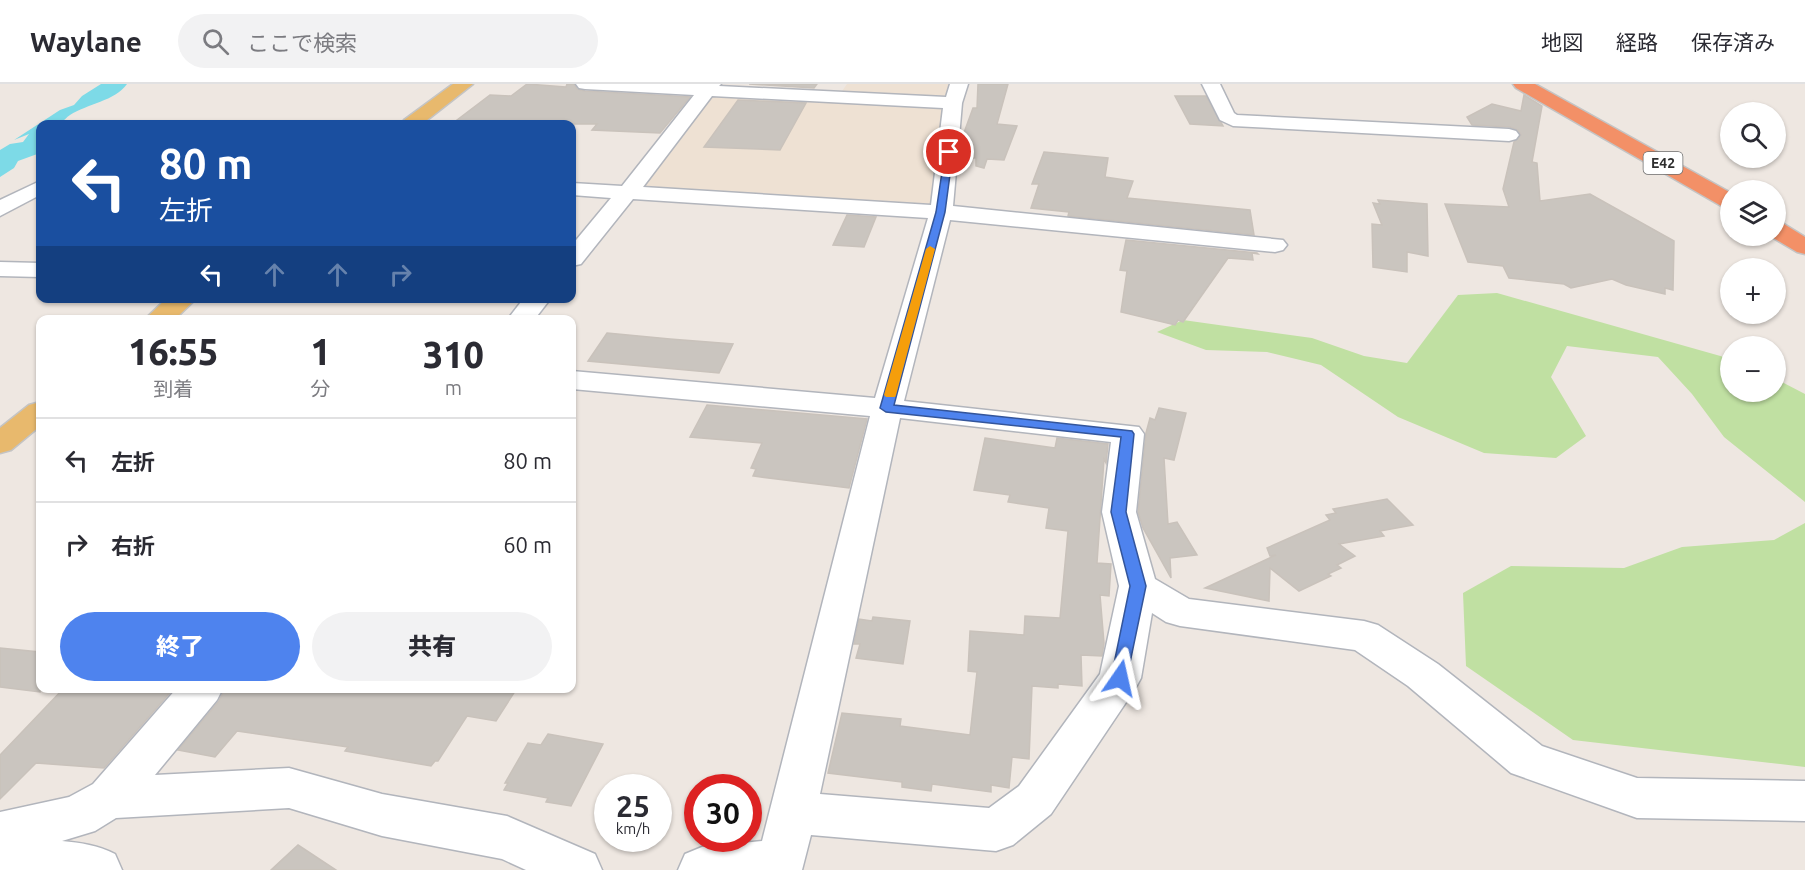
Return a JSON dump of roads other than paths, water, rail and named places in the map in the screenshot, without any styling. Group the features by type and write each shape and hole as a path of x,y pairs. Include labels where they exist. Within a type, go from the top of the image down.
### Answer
{"highway":[{"name":"E42","path":"1522,84 1720,196"},
{"path":"1786,235 1805,247"}],"main road":[{"path":"416,120 464,84"},
{"path":"163,315 178,303"},
{"path":"0,443 36,414"}],"street":[{"path":"585,84 956,93 941,212 886,408 781,862 702,870"},
{"path":"1211,84 1226,116 1233,120 1509,135"},
{"path":"576,254 710,87"},
{"path":"0,209 36,189"},
{"path":"576,189 941,212 1275,245"},
{"path":"0,269 36,270"},
{"path":"524,315 534,303"},
{"path":"576,380 886,408 1128,434 1119,512 1138,586 1120,678 1035,800 996,830 792,813"},
{"path":"1138,586 1180,612 1364,636 1423,675 1527,760 1637,798 1805,801"},
{"path":"0,834 78,816 109,798 198,693"},
{"path":"109,798 289,788 382,815 507,838 578,870"},
{"path":"0,856 92,867 98,870"}],"water":[{"path":"101,84 127,84 122,90 77,111 64,120 45,120 60,110 74,105 82,96"},
{"path":"36,126 36,154 18,161 14,168 0,177 0,150 10,144 23,142 29,134 14,140"}]}
